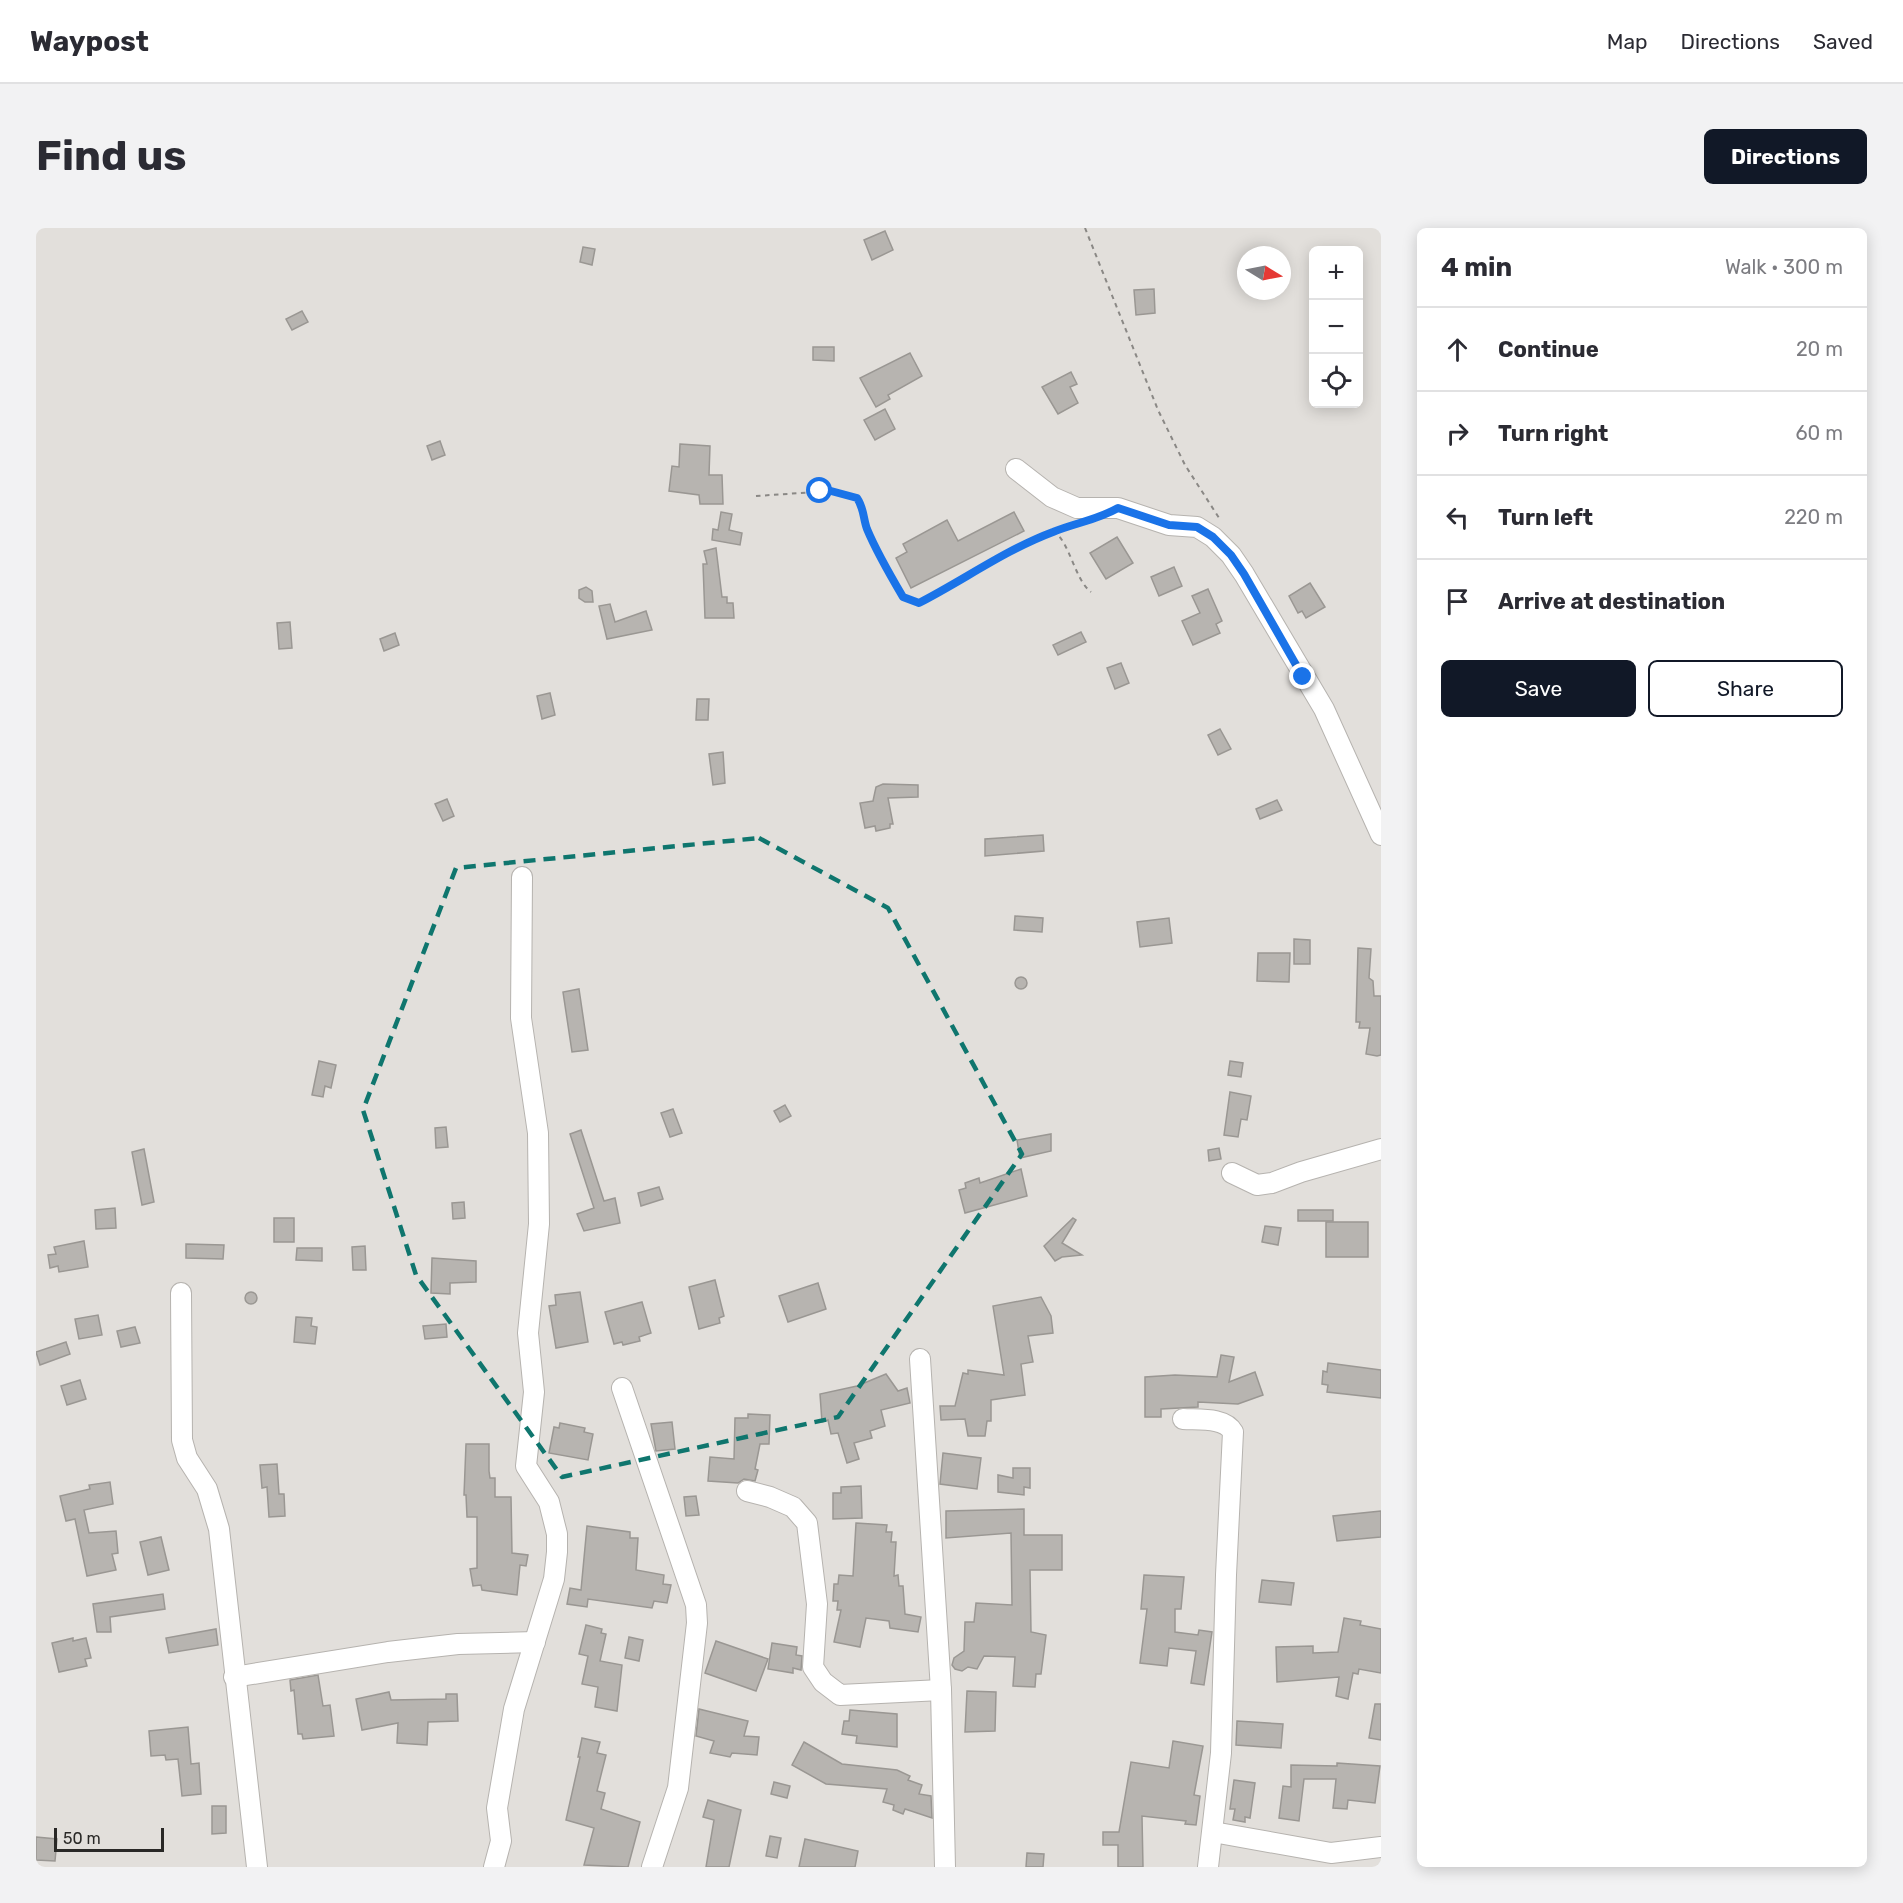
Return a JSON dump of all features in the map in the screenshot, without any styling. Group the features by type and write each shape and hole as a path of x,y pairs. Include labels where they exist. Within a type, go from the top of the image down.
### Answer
{"street":[{"path":"1016,469 1063,504 1077,508 1118,508 1169,525 1197,527 1219,543 1244,574 1324,709 1381,835"},
{"path":"494,1867 501,1841 497,1808 514,1709 554,1579 557,1552 556,1534 549,1502 526,1466 534,1392 528,1334 539,1224 538,1133 521,1018 522,877"},
{"path":"1232,1173 1246,1182 1257,1185 1272,1183 1301,1172 1381,1149"},
{"path":"181,1293 182,1440 187,1458 207,1489 219,1529 226,1572 234,1677 257,1867"},
{"path":"920,1359 941,1690 945,1867"},
{"path":"622,1388 696,1605 697,1623 678,1788 652,1867"},
{"path":"1183,1419 1222,1422 1230,1426 1233,1432 1221,1753 1208,1867"},
{"path":"747,1491 770,1497 793,1507 807,1523 817,1604 813,1667 823,1682 840,1695 941,1690"},
{"path":"234,1677 388,1652 458,1644 534,1642"},
{"path":"1213,1832 1331,1853 1381,1847"}],"path":[{"path":"1085,228 1158,410 1185,465 1224,526"},
{"path":"756,496 831,491 857,498 862,506 870,537 903,597 919,603 970,577 985,564 1053,531 1081,523"},
{"path":"1053,531 1059,535 1072,564 1091,592"}],"highlighted area":[{"path":"759,838 888,908 1022,1154 838,1417 562,1477 416,1275 363,1110 456,868"}],"building":[{"path":"885,231 893,250 872,260 864,240"},
{"path":"583,247 595,249 592,265 580,262"},
{"path":"1154,289 1155,313 1136,315 1134,290"},
{"path":"302,311 308,322 292,330 286,319"},
{"path":"813,347 834,347 834,361 813,360"},
{"path":"910,353 922,376 888,395 890,399 876,407 860,378"},
{"path":"1071,372 1077,384 1070,387 1078,403 1058,414 1042,387"},
{"path":"885,409 895,429 875,440 864,420"},
{"path":"440,441 445,455 432,460 427,446"},
{"path":"680,444 710,446 709,475 722,475 723,504 700,504 699,495 669,491 672,466 679,467"},
{"path":"721,512 732,514 729,530 742,533 740,545 712,540 713,529 718,530"},
{"path":"1014,512 1024,531 911,588 896,558 907,552 903,544 947,520 958,541"},
{"path":"1117,537 1133,563 1106,579 1090,553"},
{"path":"716,548 722,597 727,597 727,603 733,603 734,618 705,618 703,564 707,564 704,551"},
{"path":"1174,567 1182,586 1159,596 1151,577"},
{"path":"1310,583 1325,607 1306,618 1302,611 1298,613 1289,596"},
{"path":"586,587 592,591 593,602 585,602 579,598 579,590"},
{"path":"1208,589 1222,621 1216,624 1220,633 1193,645 1182,621 1200,613 1192,596"},
{"path":"610,604 615,622 646,611 652,630 607,639 599,606"},
{"path":"290,622 292,648 279,649 277,623"},
{"path":"1081,632 1086,642 1058,655 1053,645"},
{"path":"395,633 399,645 384,651 380,639"},
{"path":"1121,663 1129,683 1115,689 1107,668"},
{"path":"550,693 555,715 542,719 537,696"},
{"path":"697,699 709,699 708,720 696,720"},
{"path":"1220,729 1231,749 1218,755 1208,735"},
{"path":"723,752 725,783 713,785 709,754"},
{"path":"883,784 918,785 918,797 888,798 893,824 890,824 890,828 876,831 875,826 865,828 860,803 873,801 876,787"},
{"path":"447,799 454,816 443,821 435,804"},
{"path":"1277,800 1282,810 1260,819 1256,809"},
{"path":"1043,835 1044,851 985,856 985,839"},
{"path":"1015,916 1043,918 1042,932 1014,930"},
{"path":"1169,918 1172,943 1140,947 1137,922"},
{"path":"1294,939 1310,940 1310,964 1294,964"},
{"path":"1358,948 1371,949 1369,978 1373,981 1374,996 1381,996 1381,1055 1377,1056 1366,1054 1370,1028 1359,1028 1360,1022 1356,1022"},
{"path":"1258,953 1290,953 1289,982 1257,981"},
{"path":"1023,977 1027,983 1023,989 1019,989 1015,981"},
{"path":"579,989 588,1050 572,1052 563,992"},
{"path":"319,1061 336,1065 331,1088 325,1086 323,1097 312,1095"},
{"path":"1230,1061 1243,1063 1241,1077 1228,1075"},
{"path":"1230,1092 1251,1096 1247,1120 1241,1119 1238,1137 1224,1135"},
{"path":"785,1105 791,1116 780,1122 774,1111"},
{"path":"673,1109 682,1133 670,1137 661,1113"},
{"path":"446,1127 448,1147 436,1148 435,1128"},
{"path":"581,1130 604,1201 615,1198 620,1223 584,1231 577,1214 594,1208 570,1134"},
{"path":"1051,1134 1051,1151 1020,1158 1017,1140"},
{"path":"1219,1148 1221,1159 1209,1161 1208,1150"},
{"path":"144,1149 154,1202 142,1205 132,1152"},
{"path":"1021,1169 1027,1196 965,1213 959,1190 966,1188 965,1183 979,1178 980,1183"},
{"path":"659,1187 663,1199 641,1206 638,1193"},
{"path":"464,1202 465,1218 453,1219 452,1203"},
{"path":"115,1208 116,1228 96,1229 95,1210"},
{"path":"1298,1210 1333,1210 1333,1221 1298,1221"},
{"path":"274,1218 294,1218 294,1242 274,1242"},
{"path":"1073,1218 1076,1220 1062,1243 1082,1255 1062,1257 1055,1261 1044,1246"},
{"path":"1326,1222 1368,1222 1368,1257 1326,1257"},
{"path":"1265,1226 1281,1228 1278,1245 1262,1242"},
{"path":"84,1241 88,1267 59,1272 58,1266 50,1268 48,1255 56,1254 54,1247"},
{"path":"186,1244 224,1245 223,1259 186,1258"},
{"path":"365,1246 366,1270 353,1270 352,1247"},
{"path":"297,1248 322,1248 322,1261 296,1260"},
{"path":"432,1258 476,1261 476,1282 450,1283 450,1294 431,1293"},
{"path":"715,1280 724,1316 719,1318 720,1323 699,1329 689,1287"},
{"path":"818,1283 826,1309 788,1322 779,1296"},
{"path":"253,1292 257,1298 253,1304 249,1304 245,1296"},
{"path":"580,1292 588,1342 556,1348 549,1306 556,1305 555,1295"},
{"path":"1041,1297 1051,1316 1053,1333 1028,1336 1033,1362 1021,1364 1025,1395 991,1400 991,1421 987,1421 985,1436 968,1436 965,1419 941,1420 940,1406 955,1406 963,1373 968,1374 968,1370 1004,1375 993,1306"},
{"path":"642,1302 651,1333 639,1337 640,1341 623,1345 622,1342 614,1344 605,1312"},
{"path":"98,1315 102,1335 79,1339 75,1319"},
{"path":"296,1317 312,1318 311,1326 317,1327 315,1344 294,1342"},
{"path":"446,1324 447,1337 425,1339 423,1326"},
{"path":"135,1327 140,1343 121,1347 117,1331"},
{"path":"66,1342 70,1354 40,1365 36,1352"},
{"path":"1221,1355 1234,1357 1229,1382 1255,1372 1263,1395 1238,1404 1198,1402 1198,1407 1161,1409 1161,1417 1145,1417 1145,1377 1175,1375 1217,1377"},
{"path":"1328,1363 1381,1370 1381,1398 1327,1392 1328,1385 1322,1384 1323,1371 1327,1372"},
{"path":"886,1374 898,1391 907,1388 910,1403 881,1410 885,1426 870,1431 872,1438 854,1443 859,1459 847,1463 838,1433 831,1434 828,1420 822,1422 820,1394 857,1386"},
{"path":"80,1380 86,1399 67,1405 61,1386"},
{"path":"748,1414 770,1415 769,1444 760,1444 755,1481 744,1479 738,1483 708,1481 710,1457 734,1459 735,1418 748,1418"},
{"path":"672,1422 675,1449 656,1451 651,1424"},
{"path":"560,1423 585,1428 584,1432 593,1434 588,1460 549,1453 554,1427 559,1428"},
{"path":"466,1444 489,1444 489,1471 490,1478 495,1478 495,1497 511,1497 512,1553 528,1555 526,1566 520,1565 517,1595 482,1590 481,1585 473,1586 470,1569 477,1568 477,1517 467,1517 466,1495 464,1495"},
{"path":"943,1453 981,1458 977,1489 940,1484"},
{"path":"277,1464 279,1494 284,1494 285,1516 269,1517 267,1487 262,1488 260,1465"},
{"path":"1013,1468 1030,1468 1030,1488 1024,1487 1024,1495 998,1492 998,1475 1013,1478"},
{"path":"110,1482 113,1504 84,1510 89,1533 116,1531 118,1553 112,1554 116,1570 87,1576 75,1519 66,1521 60,1496 90,1489 89,1485"},
{"path":"861,1486 862,1518 833,1519 833,1493 841,1493 841,1487"},
{"path":"696,1496 699,1515 686,1516 684,1497"},
{"path":"1024,1509 1024,1535 1062,1535 1062,1570 1030,1570 1031,1632 1046,1635 1041,1674 1036,1674 1035,1687 1013,1686 1015,1657 984,1656 977,1669 968,1667 962,1671 955,1669 952,1665 954,1658 964,1651 965,1622 974,1622 976,1603 1012,1605 1011,1533 946,1538 946,1511"},
{"path":"1381,1511 1381,1537 1337,1541 1333,1516"},
{"path":"856,1523 887,1525 886,1532 892,1532 891,1542 896,1542 894,1576 898,1575 899,1586 903,1586 905,1614 921,1617 918,1632 890,1628 889,1621 866,1618 860,1647 834,1642 841,1610 837,1610 838,1601 833,1601 834,1584 838,1584 839,1575 853,1576"},
{"path":"587,1526 630,1532 630,1538 638,1538 636,1570 664,1575 663,1584 671,1585 667,1603 654,1601 652,1608 588,1599 587,1607 567,1604 570,1588 581,1590"},
{"path":"161,1537 169,1570 148,1575 140,1542"},
{"path":"1144,1575 1184,1577 1181,1609 1175,1609 1175,1632 1198,1635 1199,1630 1212,1632 1204,1685 1191,1683 1196,1651 1169,1648 1167,1666 1140,1663 1147,1609 1141,1609"},
{"path":"1262,1580 1294,1583 1291,1605 1259,1602"},
{"path":"163,1594 165,1609 110,1617 111,1632 97,1632 93,1604"},
{"path":"1344,1618 1361,1621 1360,1625 1381,1629 1381,1673 1359,1669 1358,1674 1353,1673 1348,1699 1336,1696 1339,1677 1277,1682 1276,1647 1313,1646 1313,1653 1338,1652"},
{"path":"586,1625 602,1629 601,1633 606,1634 600,1661 622,1665 617,1711 595,1707 598,1687 582,1684 588,1656 579,1654"},
{"path":"216,1629 218,1645 169,1653 166,1638"},
{"path":"629,1637 643,1640 639,1661 625,1658"},
{"path":"73,1638 73,1641 86,1638 91,1658 85,1659 87,1666 59,1672 52,1643"},
{"path":"716,1641 768,1659 756,1691 705,1673"},
{"path":"772,1643 797,1647 796,1655 802,1656 801,1670 793,1668 793,1673 768,1669"},
{"path":"318,1675 323,1706 330,1705 334,1736 303,1739 302,1734 298,1734 294,1690 291,1691 290,1680"},
{"path":"967,1691 996,1692 995,1731 965,1732"},
{"path":"389,1692 391,1700 446,1699 446,1694 457,1694 458,1721 428,1722 427,1745 397,1743 398,1723 362,1730 356,1699"},
{"path":"1375,1704 1381,1704 1381,1740 1369,1738"},
{"path":"699,1709 748,1721 744,1736 759,1737 757,1755 732,1753 730,1757 710,1753 714,1741 696,1736"},
{"path":"850,1710 897,1714 897,1747 856,1743 857,1736 842,1734 844,1721 849,1721"},
{"path":"1237,1721 1283,1724 1281,1748 1236,1745"},
{"path":"188,1727 191,1764 199,1763 201,1794 182,1796 178,1759 166,1760 165,1755 151,1756 149,1731"},
{"path":"582,1738 600,1742 597,1753 606,1755 597,1791 605,1793 601,1809 640,1822 628,1867 584,1865 594,1828 566,1820"},
{"path":"1173,1741 1203,1746 1194,1795 1200,1796 1196,1825 1185,1824 1186,1821 1142,1816 1143,1867 1118,1867 1118,1845 1103,1845 1103,1832 1119,1832 1131,1762 1169,1768"},
{"path":"804,1742 842,1764 897,1770 910,1776 908,1780 922,1785 919,1794 931,1796 932,1818 905,1809 903,1814 893,1810 894,1805 883,1802 887,1789 826,1784 792,1765"},
{"path":"1337,1763 1380,1766 1375,1803 1348,1800 1347,1809 1333,1808 1336,1779 1304,1779 1299,1821 1279,1818 1283,1786 1291,1787 1291,1765 1337,1766"},
{"path":"1234,1780 1255,1783 1250,1818 1245,1817 1245,1822 1233,1820 1235,1809 1230,1809"},
{"path":"774,1782 790,1786 787,1798 771,1794"},
{"path":"708,1800 741,1810 729,1867 706,1867 714,1820 703,1817"},
{"path":"212,1806 226,1806 226,1833 212,1834"},
{"path":"770,1836 781,1838 777,1858 766,1856"},
{"path":"36,1837 57,1839 55,1861 36,1860"},
{"path":"805,1839 858,1851 855,1867 799,1867"},
{"path":"1027,1853 1044,1854 1043,1867 1026,1867"}],"route":[{"path":"820,491 831,491 857,498 862,506 870,537 903,597 919,603 970,577 985,564 1053,531 1100,518 1118,508 1169,525 1197,527 1213,537 1231,555 1303,677"}]}
